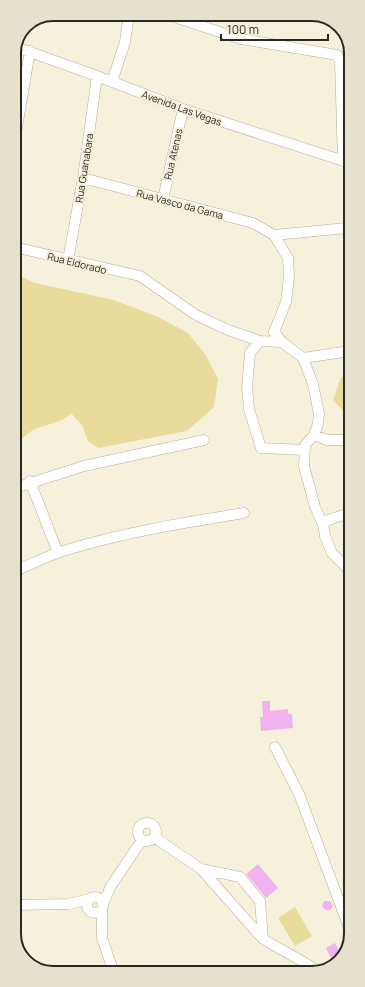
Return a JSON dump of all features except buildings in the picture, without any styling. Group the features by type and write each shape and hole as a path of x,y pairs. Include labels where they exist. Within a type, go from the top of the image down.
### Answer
{"street":[{"path":"112,82 125,42 128,21"},
{"path":"185,21 241,40 337,55 340,61 344,128"},
{"name":"Avenida Las Vegas","path":"21,49 183,109 344,161"},
{"path":"21,104 30,51"},
{"name":"Rua Guanabara","path":"68,260 83,178 97,76"},
{"name":"Rua Atenas","path":"163,199 183,109"},
{"name":"Rua Vasco da Gama","path":"83,178 253,223 274,235 288,258 289,276 286,302 274,332 282,342"},
{"path":"274,235 344,228"},
{"name":"Rua Eldorado","path":"21,250 140,276 196,315 228,330 260,341"},
{"path":"304,450 261,448 249,409 246,387 250,353 260,341 282,342 302,358 313,384 319,414 318,424 314,435 305,445 304,466 315,507 323,524 325,536 332,553 344,566"},
{"path":"302,358 344,352"},
{"path":"314,435 328,440 344,440"},
{"path":"21,485 30,481 84,466 204,440"},
{"path":"30,481 58,553"},
{"path":"21,568 58,553 132,532 244,513"},
{"path":"323,524 328,520 344,515"},
{"path":"275,748 299,794 344,914"},
{"path":"148,824 154,827 156,834 154,838 148,841 142,840 138,833 141,826 148,824"},
{"path":"154,838 201,869 263,939 310,966"},
{"path":"101,933 103,906 111,886 142,840"},
{"path":"201,869 240,877 260,901 263,939"},
{"path":"68,904 92,898 111,886"},
{"path":"92,898 101,900 103,906"},
{"path":"92,898 86,906 97,922 112,966"},
{"path":"21,905 68,904 78,906 96,914 103,906"}],"shaded area":[{"path":"21,276 35,283 114,300 158,317 188,333 205,354 218,379 214,407 187,431 98,448 88,441 83,427 71,413 61,420 28,433 21,439"},
{"path":"341,377 344,377 344,412 333,400"},
{"path":"295,907 312,936 295,946 278,918"}]}
